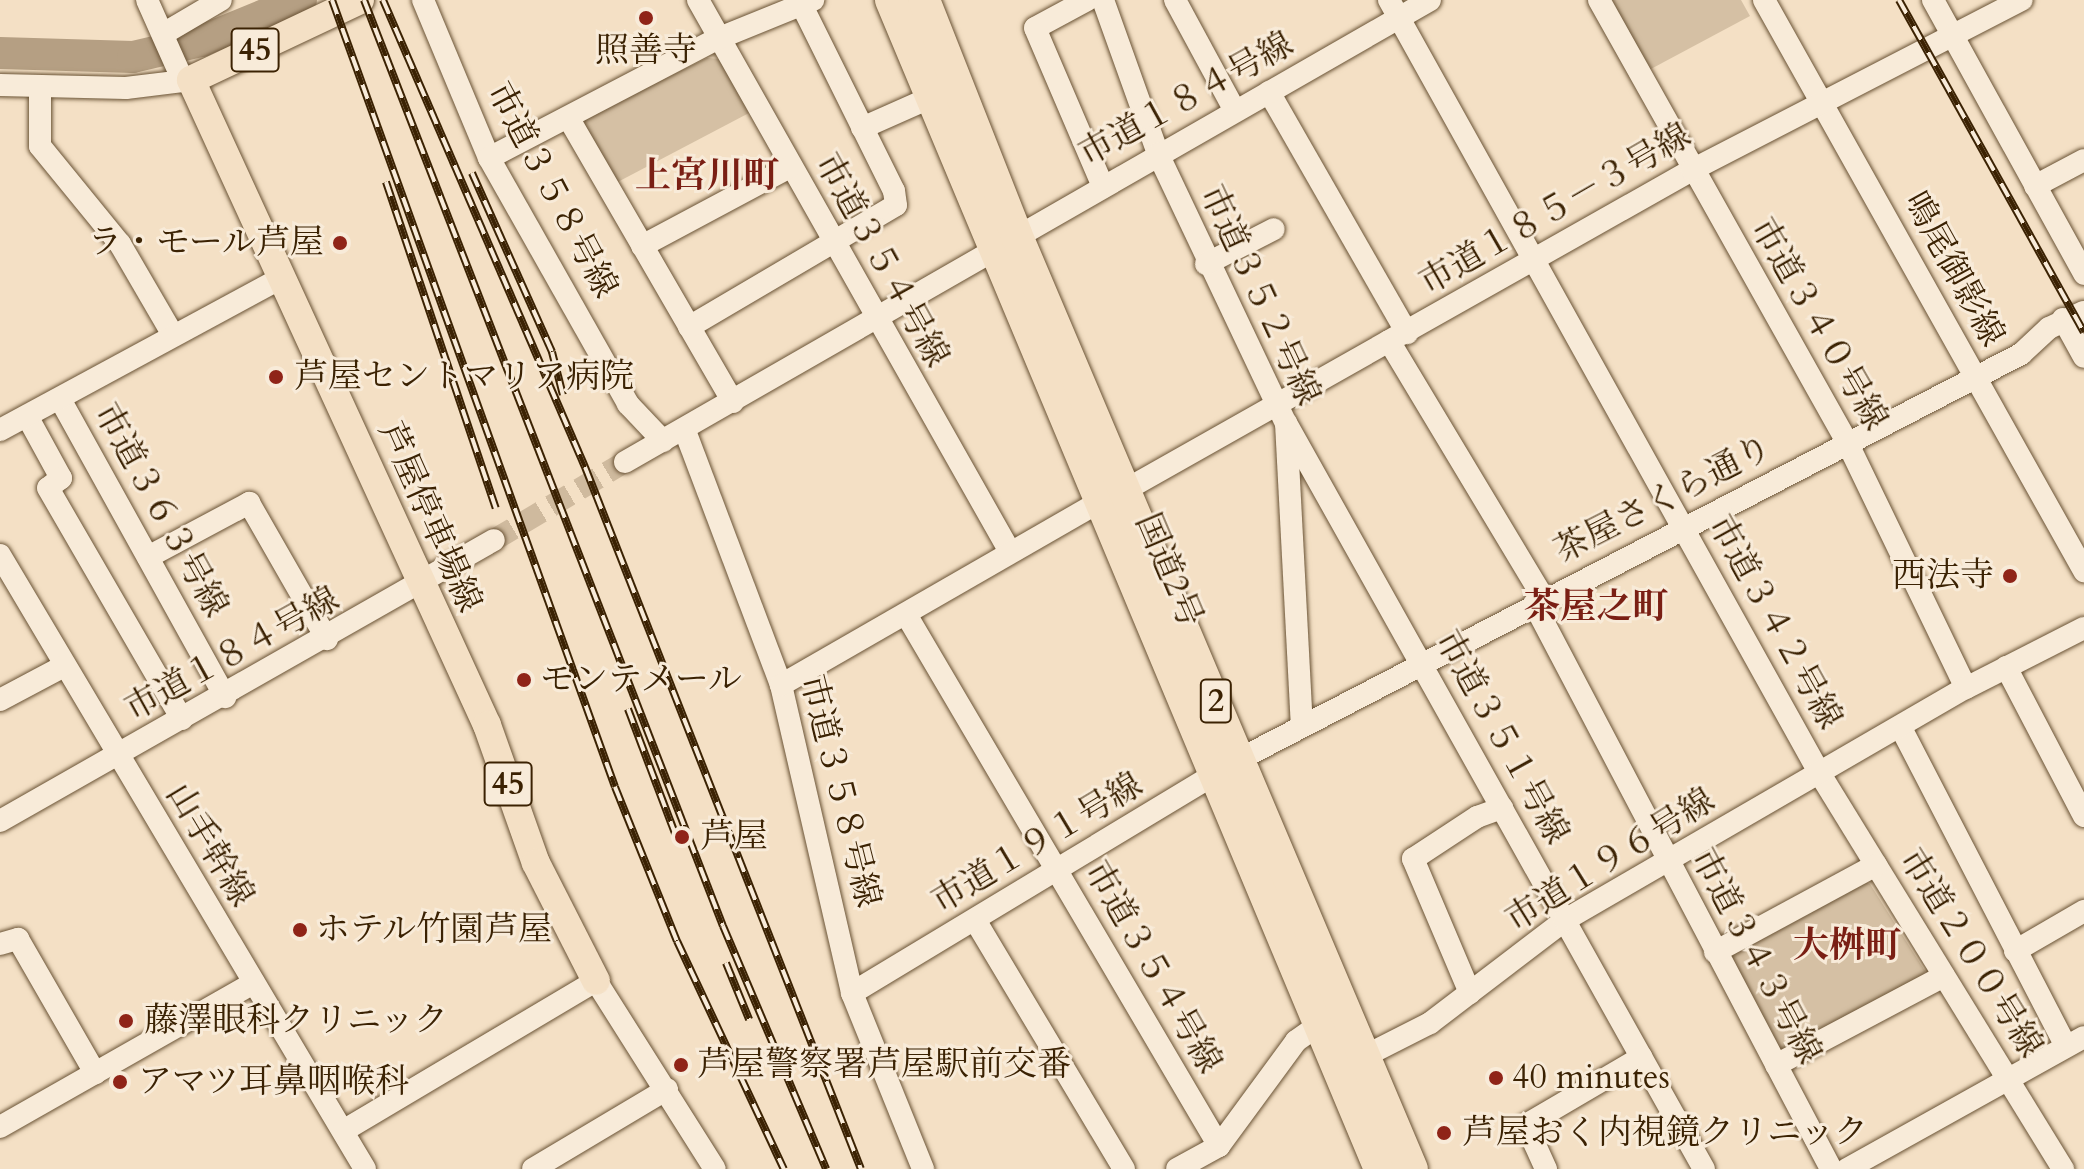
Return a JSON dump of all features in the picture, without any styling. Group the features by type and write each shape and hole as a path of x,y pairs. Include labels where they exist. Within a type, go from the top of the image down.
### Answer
{"highway":[{"name":"国道2号","path":"891,0 932,97 1006,240"},
{"name":"国道2号","path":"924,0 1006,240 1228,767 1365,1056 1412,1169"},
{"name":"国道2号","path":"1228,767 1320,1024 1380,1169"}],"main road":[{"name":"45","path":"175,60 360,0"},
{"name":"芦屋停車場線","path":"175,60 283,277 421,586 487,725 536,863 596,981"}],"street":[{"path":"147,0 175,60"},
{"path":"0,85 126,88 175,60 221,0"},
{"name":"市道３５８号線","path":"423,0 489,158 628,404 663,441"},
{"name":"市道３５４号線","path":"698,0 874,318 1010,552"},
{"path":"1087,0 1035,28 1102,184"},
{"name":"市道３５２号線","path":"1103,0 1158,154 1206,264 1282,413 1302,726"},
{"name":"市道１８４号線","path":"625,462 685,431 1102,184 1269,92 1394,9 1430,0"},
{"name":"市道３４０号線","path":"1599,0 1847,442 1966,688"},
{"name":"鳴尾御影線","path":"1764,0 2084,571"},
{"path":"1933,0 2084,274"},
{"name":"市道１８５－３号線","path":"781,685 1113,496 1282,413 1398,337 1692,170 1950,33 2022,0"},
{"path":"489,158 569,119 717,39 805,2 896,205 689,327"},
{"path":"1184,3 1235,111"},
{"name":"市道３４２号線","path":"1394,9 1532,260 1686,528 1820,774"},
{"path":"40,86 40,146 120,244 173,335"},
{"name":"市道３４３号線","path":"1269,92 1539,601 1667,862 1831,1169"},
{"path":"862,128 932,97"},
{"path":"569,119 733,402"},
{"path":"2035,186 2084,160"},
{"path":"642,246 790,167"},
{"path":"1206,264 1274,229"},
{"path":"0,430 283,277"},
{"path":"1975,377 2021,354 2074,315 2084,357"},
{"name":"茶屋さくら通り","path":"1228,767 1539,601 1975,377"},
{"name":"市道３６３号線","path":"60,399 225,697"},
{"name":"市道３５１号線","path":"1282,413 1704,1169"},
{"path":"27,416 61,478 48,488 182,719"},
{"name":"市道３５８号線","path":"685,431 781,685 852,993 923,1169"},
{"path":"148,557 242,503 249,503 327,639"},
{"name":"市道１８４号線","path":"0,821 421,586 494,540"},
{"name":"山手幹線","path":"0,555 117,757 365,1169"},
{"name":"市道３５４号線","path":"907,616 1219,1146"},
{"name":"市道１９６号線","path":"1365,1056 1430,1023 1565,920 1966,688 2084,628"},
{"path":"0,700 64,666"},
{"path":"2006,667 2084,816"},
{"path":"1847,1169 2075,1041 2015,951 1901,728"},
{"name":"市道１９１号線","path":"852,993 1228,767"},
{"name":"市道２００号線","path":"1820,774 2063,1169"},
{"path":"1470,993 1413,859 1477,817 1502,808"},
{"path":"1715,952 1876,865"},
{"path":"2015,951 2084,911"},
{"path":"975,920 1124,1169"},
{"path":"0,944 18,939 95,1073"},
{"path":"1776,1065 1944,976"},
{"path":"343,1131 596,981 715,1169"},
{"path":"0,1127 254,983"},
{"path":"1177,1169 1219,1146 1296,1041 1320,1024 1365,1056"},
{"path":"1546,1169 1526,1125 1642,1057"},
{"path":"533,1169 667,1089"}],"shaded area":[{"path":"1612,0 1741,0 1750,16 1649,70"},
{"path":"707,58 721,59 749,113 612,185 583,130 586,117"},
{"path":"1861,880 1870,884 1925,971 1920,984 1788,1055 1777,1052 1729,964 1732,951"}],"waterway":[{"path":"0,53 133,57 201,41 301,0"}],"tunnel":[{"path":"494,540 625,462"}],"railway":[{"path":"332,0 615,787 677,941 784,1169"},
{"path":"364,0 723,926 826,1169"},
{"path":"383,0 585,467 861,1169"},
{"path":"1899,0 2084,332"},
{"path":"472,173 552,352 563,395"},
{"path":"386,182 496,508"},
{"path":"628,709 679,844"},
{"path":"726,963 749,1019"}],"place":[{"name":"照善寺","path":"646,18"},
{"name":"ラ・モール芦屋","path":"340,243"},
{"name":"芦屋セントマリア病院","path":"276,377"},
{"name":"西法寺","path":"2010,576"},
{"name":"モンテメール","path":"524,680"},
{"name":"芦屋","path":"682,837"},
{"name":"ホテル竹園芦屋","path":"300,930"},
{"name":"藤澤眼科クリニック","path":"126,1021"},
{"name":"芦屋警察署芦屋駅前交番","path":"681,1065"},
{"name":"40 minutes","path":"1496,1078"},
{"name":"アマツ耳鼻咽喉科","path":"120,1082"},
{"name":"芦屋おく内視鏡クリニック","path":"1444,1133"}],"district":[{"name":"上宮川町","path":"707,176"},
{"name":"茶屋之町","path":"1596,607"},
{"name":"大桝町","path":"1847,946"}]}
